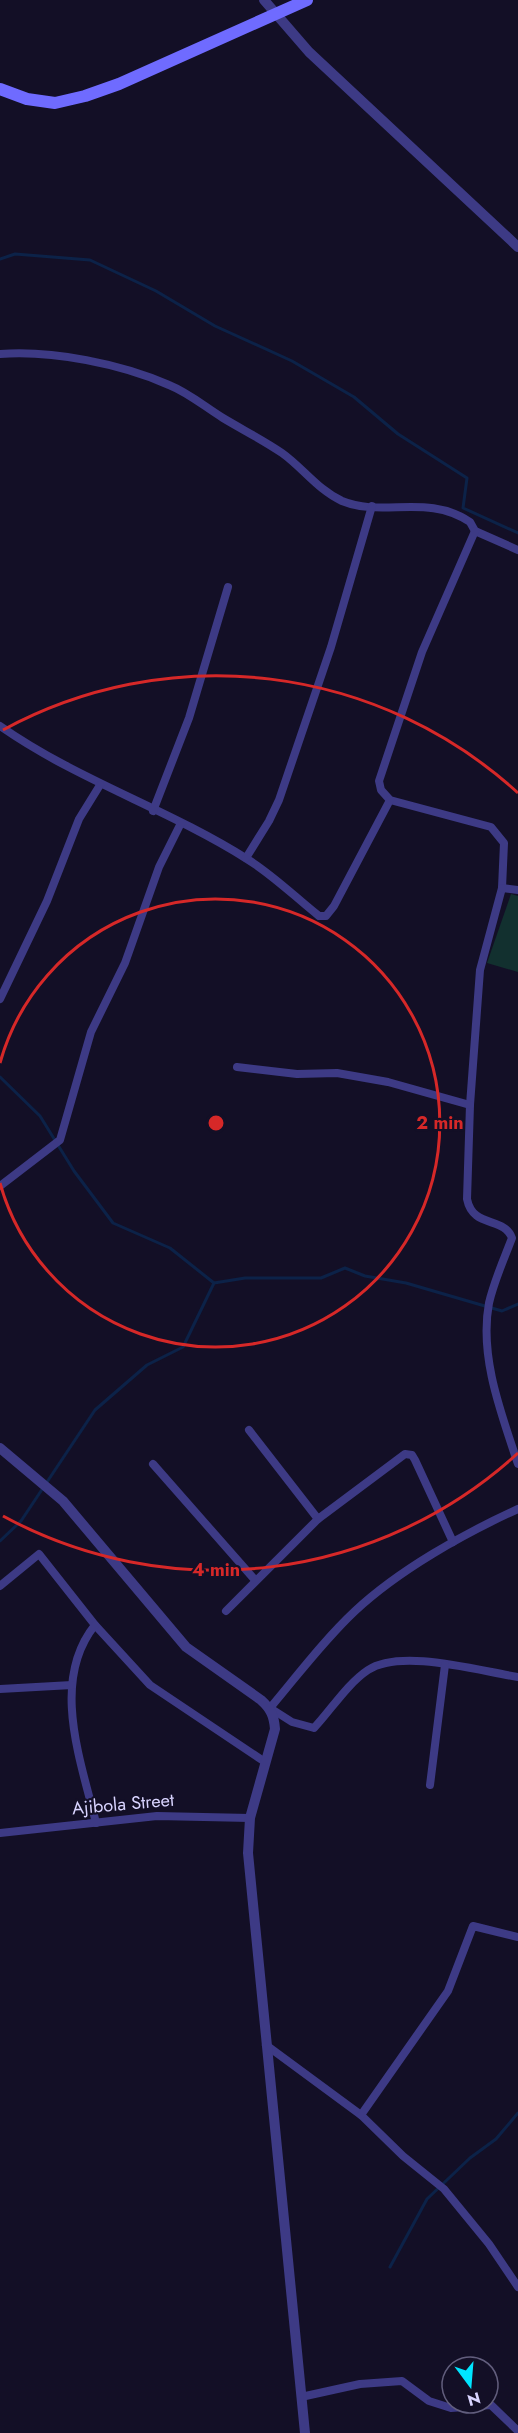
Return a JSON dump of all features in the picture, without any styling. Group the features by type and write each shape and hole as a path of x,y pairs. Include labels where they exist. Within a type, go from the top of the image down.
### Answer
{"main road":[{"path":"0,89 27,99 55,103 85,96 147,72 307,0"}],"street":[{"path":"264,0 309,52 518,248"},
{"path":"0,354 102,364 171,385 290,459 326,492 356,506 416,505 443,509 470,522 475,531 518,550"},
{"path":"246,858 279,800 331,647 372,506"},
{"path":"475,531 422,652 381,775 381,790 390,800 491,827 504,843 502,888 480,970 470,1106 467,1199 469,1210 474,1215 508,1230 512,1238 490,1299 487,1355 518,1464"},
{"path":"153,811 189,718 228,587"},
{"path":"0,726 30,747 100,785 246,858 319,916 326,916 334,906 390,800"},
{"path":"0,999 47,901 79,819 100,785"},
{"path":"0,1186 56,1143 91,1032 125,963 159,867 181,824"},
{"path":"502,888 518,890"},
{"path":"237,1067 297,1074 337,1073 388,1082 470,1106"},
{"path":"249,1430 318,1519"},
{"path":"0,1448 52,1489 186,1647 292,1722 314,1728 365,1672 377,1665 417,1662 518,1677"},
{"path":"226,1611 318,1519 405,1454 412,1455 453,1542"},
{"path":"153,1464 255,1580"},
{"path":"270,1708 355,1611 376,1593 453,1542 518,1509"},
{"path":"0,1586 39,1554 95,1625 159,1692 266,1762"},
{"path":"95,1625 78,1651 72,1685 76,1737 96,1823"},
{"path":"430,1785 445,1665"},
{"path":"0,1689 72,1685"},
{"path":"270,1708 275,1730 250,1818 248,1853 305,2433"},
{"name":"Ajibola Street","path":"0,1833 157,1816 250,1818"},
{"path":"361,2115 448,1991 473,1926 518,1937"},
{"path":"266,2045 361,2115 404,2157 444,2189 489,2244 518,2287"},
{"path":"301,2397 360,2384 402,2381 429,2401 451,2408 491,2405 518,2431"}],"green space":[{"path":"511,894 518,896 518,972 487,963"}],"waterway":[{"path":"0,259 15,254 90,260 156,291 215,326 292,361 354,397 398,434 467,478 463,508 518,533"},
{"path":"0,1077 40,1116 74,1171 113,1223 170,1248 214,1283"},
{"path":"0,1541 21,1521 95,1410 147,1365 183,1347 214,1283 245,1278 321,1278 345,1268 365,1276 406,1283 502,1311 518,1304"},
{"path":"390,2267 427,2199 470,2158 496,2139 518,2113"}]}
